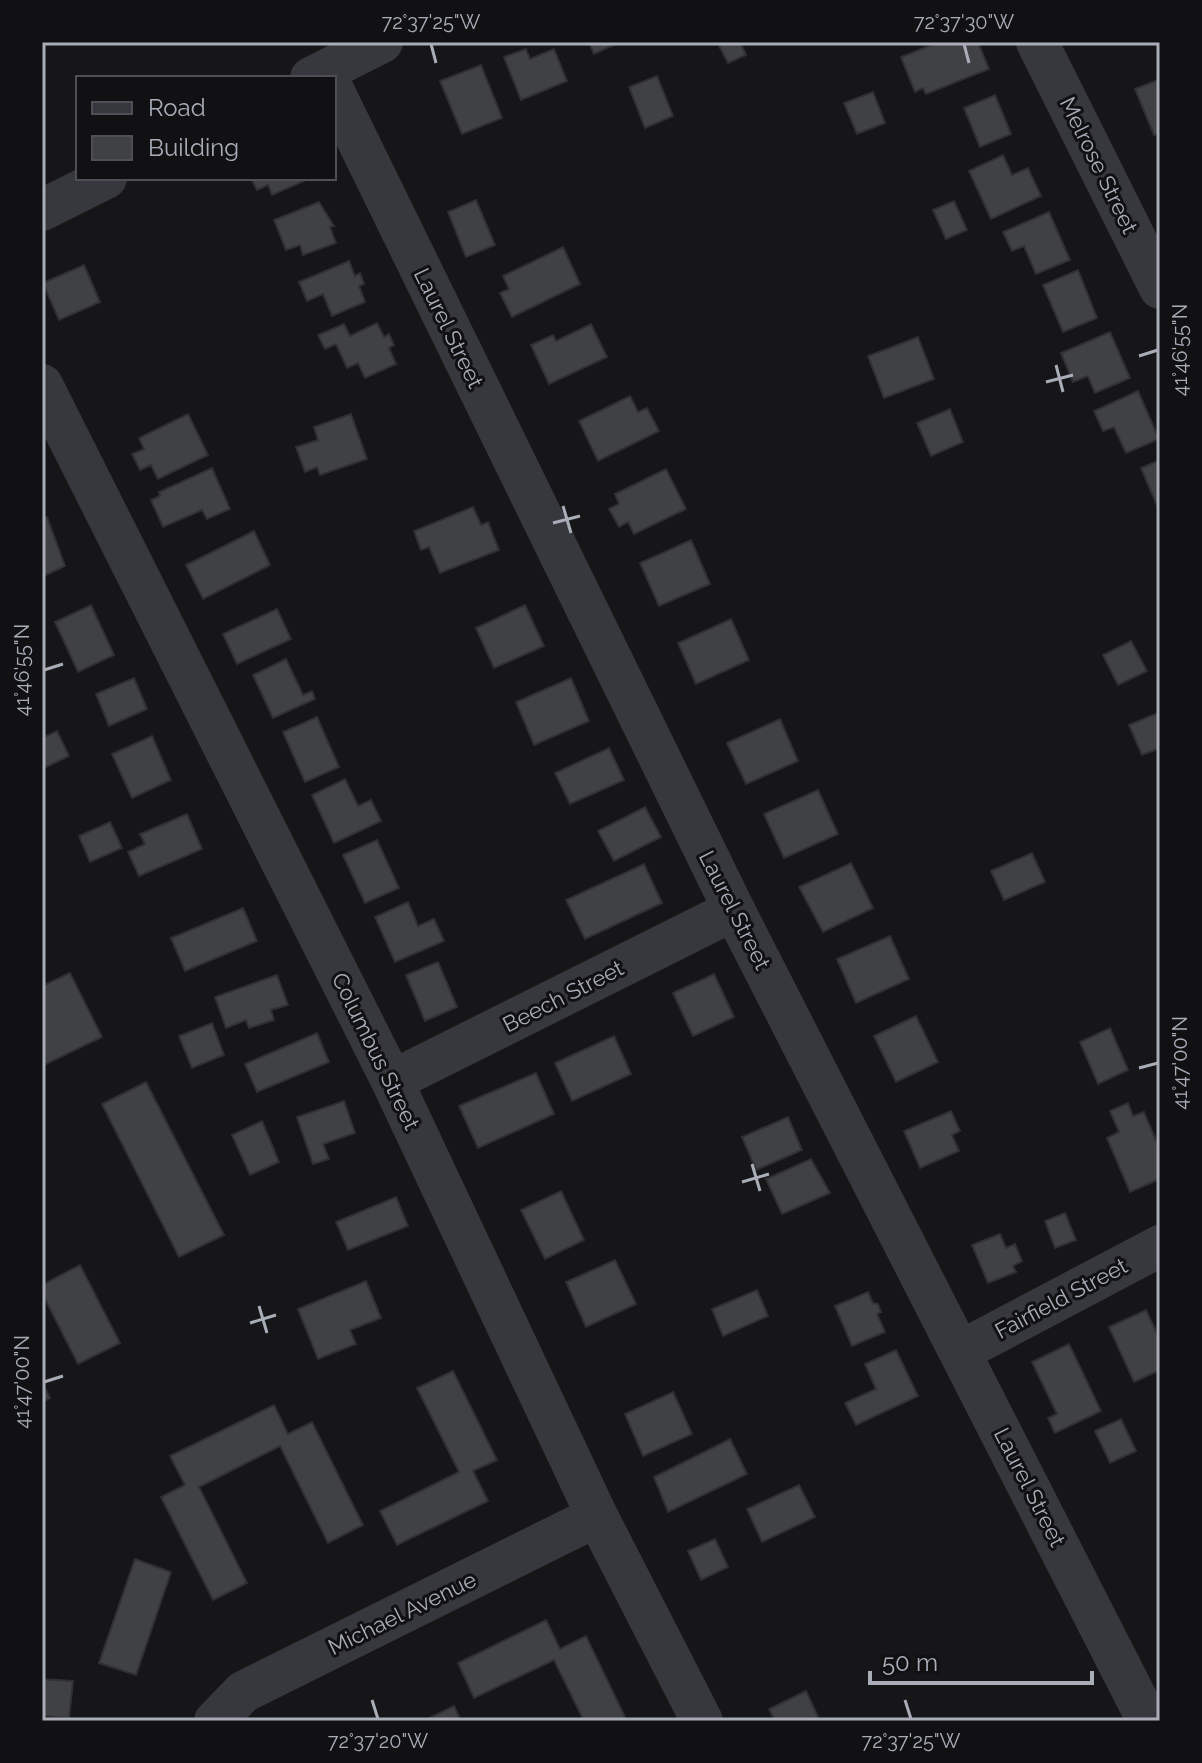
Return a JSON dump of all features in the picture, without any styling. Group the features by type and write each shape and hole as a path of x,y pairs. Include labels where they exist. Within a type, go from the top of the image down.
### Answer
{"street":[{"path":"330,76 382,42"},
{"name":"Melrose Street","path":"1037,42 1160,288"},
{"name":"Laurel Street","path":"336,104 734,910 1148,1721"},
{"path":"42,210 102,180"},
{"name":"Columbus Street","path":"42,385 392,1081 597,1516 702,1721"},
{"name":"Beech Street","path":"392,1081 734,910"},
{"name":"Fairfield Street","path":"961,1351 1160,1246"},
{"name":"Michael Avenue","path":"215,1721 243,1692 597,1516"}],"building":[{"path":"589,42 620,42 594,54"},
{"path":"717,42 740,42 746,55 728,63"},
{"path":"939,42 978,42 989,69 926,94 923,88 915,92 901,57"},
{"path":"526,49 530,59 554,49 567,81 521,100 504,57"},
{"path":"481,65 502,118 462,134 440,81"},
{"path":"657,76 673,116 645,128 629,87"},
{"path":"1160,79 1160,133 1154,135 1135,89"},
{"path":"873,92 885,123 857,134 844,103"},
{"path":"995,95 1011,134 980,147 964,108"},
{"path":"1003,155 1012,175 1028,168 1041,196 991,219 969,171"},
{"path":"252,180 304,181 272,195 268,185 257,190"},
{"path":"476,200 495,245 466,257 448,212"},
{"path":"954,201 967,230 946,239 933,210"},
{"path":"319,202 334,226 330,227 336,243 303,255 300,245 286,250 274,220"},
{"path":"1049,212 1070,260 1036,274 1024,246 1012,251 1003,232"},
{"path":"563,247 580,284 512,317 500,293 509,289 503,276"},
{"path":"349,261 355,276 360,273 364,284 359,286 365,302 332,316 323,294 307,301 299,282"},
{"path":"84,265 100,302 59,320 43,283"},
{"path":"1078,270 1097,318 1063,332 1043,285"},
{"path":"377,323 384,337 389,334 394,345 389,348 396,364 365,378 358,363 347,368 336,344 325,349 318,335 344,324 350,336"},
{"path":"591,324 607,357 549,384 531,345 553,335 556,341"},
{"path":"1110,332 1130,378 1095,393 1088,376 1073,382 1061,353"},
{"path":"918,337 934,379 884,398 868,356"},
{"path":"1138,391 1159,439 1126,453 1114,427 1103,431 1094,411"},
{"path":"630,396 638,412 647,408 659,431 598,461 579,421"},
{"path":"950,409 963,442 931,456 917,423"},
{"path":"188,414 208,455 158,479 151,465 140,470 132,454 144,449 139,438"},
{"path":"351,414 367,459 320,475 317,467 305,472 296,447 318,440 314,427"},
{"path":"1160,460 1160,509 1159,510 1141,468"},
{"path":"212,468 230,509 207,519 202,510 163,527 151,500 160,496 159,492"},
{"path":"666,469 686,509 634,534 628,522 619,527 609,509 619,504 615,494"},
{"path":"473,507 481,525 488,522 499,550 440,573 429,547 421,550 414,531"},
{"path":"47,517 65,566 42,577 42,519"},
{"path":"254,531 270,565 203,599 186,565"},
{"path":"691,540 710,584 659,606 640,563"},
{"path":"91,605 114,655 78,672 55,622"},
{"path":"525,605 544,646 494,668 476,628"},
{"path":"277,609 291,639 237,664 223,634"},
{"path":"731,619 749,660 696,684 678,643"},
{"path":"1131,641 1147,671 1118,685 1103,655"},
{"path":"286,659 303,695 312,691 315,699 273,718 253,675"},
{"path":"134,678 147,709 109,726 96,694"},
{"path":"571,678 589,721 534,745 516,702"},
{"path":"1160,712 1160,748 1142,755 1129,725"},
{"path":"317,717 339,767 305,782 283,732"},
{"path":"780,719 798,761 746,784 727,743"},
{"path":"57,731 69,756 42,769 42,738"},
{"path":"152,736 171,780 132,798 112,754"},
{"path":"609,748 624,780 570,804 555,773"},
{"path":"345,779 358,806 371,800 381,821 334,843 312,795"},
{"path":"818,790 838,834 784,858 764,814"},
{"path":"645,807 661,837 614,861 598,831"},
{"path":"187,814 202,849 139,876 128,852 145,844 140,834"},
{"path":"110,822 122,848 90,862 79,836"},
{"path":"377,840 399,888 365,903 343,855"},
{"path":"1032,853 1045,882 1004,900 991,871"},
{"path":"851,863 873,908 823,932 799,887"},
{"path":"644,864 662,903 585,939 566,900"},
{"path":"408,902 418,926 434,919 444,941 395,962 375,917"},
{"path":"243,908 257,941 185,971 171,938"},
{"path":"890,936 909,979 856,1003 837,959"},
{"path":"438,962 457,1007 425,1021 406,975"},
{"path":"70,973 102,1037 42,1066 42,986"},
{"path":"714,974 734,1017 693,1036 673,993"},
{"path":"277,975 288,1005 271,1010 274,1020 249,1028 246,1020 226,1028 215,997"},
{"path":"916,1016 938,1062 896,1082 874,1036"},
{"path":"212,1023 224,1055 192,1068 179,1036"},
{"path":"1110,1028 1128,1070 1098,1084 1080,1042"},
{"path":"317,1033 329,1062 257,1092 245,1064"},
{"path":"614,1036 631,1074 572,1101 555,1063"},
{"path":"536,1073 554,1114 478,1148 459,1106"},
{"path":"146,1082 224,1235 179,1257 102,1104"},
{"path":"344,1101 355,1133 323,1144 329,1159 313,1164 297,1117"},
{"path":"1128,1103 1133,1116 1144,1112 1160,1150 1160,1179 1130,1192 1107,1138 1119,1132 1110,1111"},
{"path":"951,1111 960,1131 952,1135 959,1151 920,1168 904,1131"},
{"path":"788,1117 802,1150 756,1170 742,1137"},
{"path":"262,1121 279,1162 250,1175 232,1135"},
{"path":"811,1159 830,1193 782,1214 766,1179"},
{"path":"561,1191 584,1240 545,1259 521,1210"},
{"path":"396,1197 408,1226 348,1250 336,1222"},
{"path":"1065,1213 1076,1240 1055,1248 1045,1221"},
{"path":"1000,1234 1006,1248 1015,1244 1022,1261 1013,1266 1016,1272 988,1283 972,1245"},
{"path":"615,1260 636,1304 586,1327 566,1282"},
{"path":"80,1265 120,1343 78,1364 42,1293 42,1285"},
{"path":"366,1281 381,1318 350,1330 356,1344 318,1359 298,1309"},
{"path":"757,1290 768,1316 723,1336 712,1309"},
{"path":"868,1292 873,1303 878,1304 881,1312 877,1314 885,1332 852,1346 835,1306"},
{"path":"1146,1310 1160,1340 1160,1370 1134,1382 1109,1327"},
{"path":"1069,1344 1101,1411 1055,1433 1048,1418 1057,1414 1032,1362"},
{"path":"896,1350 918,1396 856,1425 845,1403 876,1389 865,1364"},
{"path":"453,1371 497,1460 473,1471 488,1501 397,1545 380,1511 459,1472 417,1388"},
{"path":"42,1382 50,1398 42,1402"},
{"path":"673,1392 692,1434 643,1456 625,1414"},
{"path":"274,1405 288,1434 312,1422 363,1525 328,1543 280,1446 199,1487 247,1583 213,1600 161,1497 185,1485 170,1456"},
{"path":"1121,1419 1136,1451 1110,1463 1095,1431"},
{"path":"730,1439 747,1474 668,1512 654,1477"},
{"path":"799,1485 815,1517 762,1542 747,1509"},
{"path":"715,1539 728,1567 701,1580 688,1551"},
{"path":"135,1559 171,1572 136,1675 99,1663"},
{"path":"546,1620 560,1649 586,1636 627,1721 584,1721 554,1660 474,1698 458,1663"},
{"path":"42,1679 73,1681 69,1718 42,1716"},
{"path":"806,1691 820,1721 775,1721 769,1709"},
{"path":"454,1706 461,1721 423,1721"}]}
